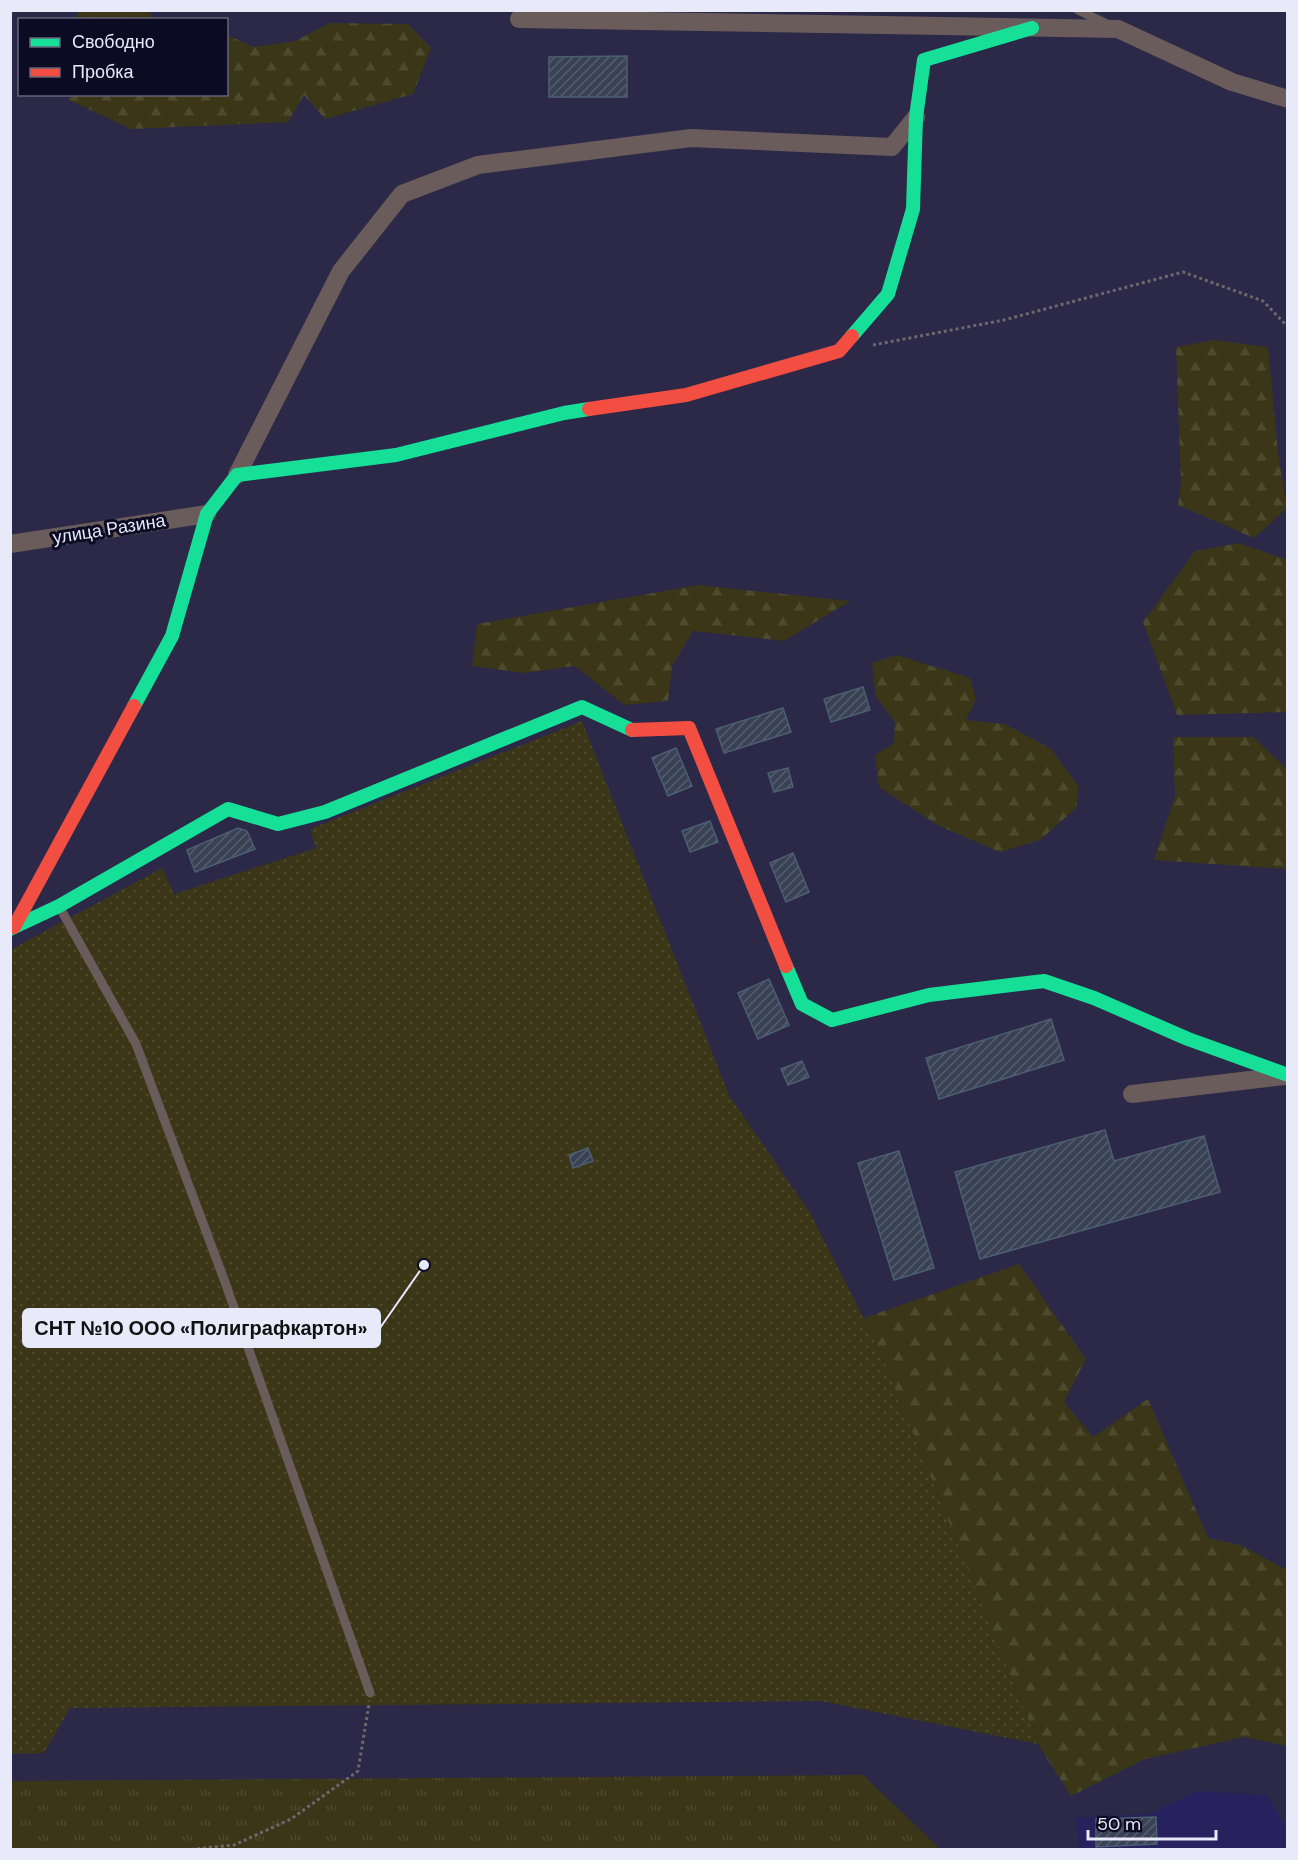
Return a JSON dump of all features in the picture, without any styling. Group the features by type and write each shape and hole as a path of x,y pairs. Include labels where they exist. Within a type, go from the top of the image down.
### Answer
{"street":[{"path":"519,20 1118,29 1232,82 1287,99"},
{"path":"237,475 396,454 564,413 686,395 839,351 888,294 913,209 916,117 924,60 1032,28"},
{"path":"12,928 172,636 207,514 237,475 341,271 402,194 478,165 691,138 892,147 916,117"},
{"name":"улица Разина","path":"10,544 207,514"},
{"path":"12,928 59,906 228,809 278,824 326,812 582,707 628,730 689,728 802,1004 831,1020 929,995 1044,981 1094,998 1188,1039 1286,1076"},
{"path":"1132,1094 1286,1076"}],"lane":[{"path":"1078,10 1118,29"},
{"path":"59,906 136,1044 225,1282 370,1693"}],"path":[{"path":"872,345 1004,320 1183,272 1263,301 1287,327"},
{"path":"184,1850 234,1845 291,1819 358,1771 370,1693"}],"shaded area":[{"path":"1197,1791 1267,1795 1287,1826 1287,1849 1079,1849 1076,1818 1150,1814"}],"green space":[{"path":"80,10 147,11 155,18 75,18"},
{"path":"330,23 408,24 431,48 413,94 325,119 304,95 288,122 131,129 67,99 75,96 228,96 228,35 254,47 295,41"},
{"path":"1214,340 1268,347 1278,453 1287,508 1254,538 1178,505 1181,483 1176,347"},
{"path":"1239,543 1287,560 1287,712 1177,715 1143,622 1195,551"},
{"path":"698,585 850,601 784,641 693,631 672,666 668,701 624,705 575,666 524,673 472,666 477,624"},
{"path":"897,655 970,678 976,699 966,720 1005,724 1051,749 1079,787 1076,808 1040,840 1000,852 939,826 879,787 875,755 894,743 895,722 876,697 872,663"},
{"path":"582,721 729,1095 810,1213 878,1346 1038,1744 821,1701 70,1708 44,1753 11,1754 10,950 162,868 174,894 316,848 310,829"},
{"path":"1173,737 1253,737 1287,769 1287,869 1154,860 1175,796"},
{"path":"1019,1264 1086,1359 1064,1402 1093,1437 1148,1399 1208,1538 1240,1545 1287,1570 1287,1746 1244,1737 1145,1759 1071,1796 1038,1744 878,1346 864,1318"},
{"path":"863,1775 940,1849 11,1849 11,1781"}],"building":[{"path":"627,56 627,97 549,97 549,57"},
{"path":"863,687 870,710 831,722 824,699"},
{"path":"783,708 791,732 724,753 716,729"},
{"path":"676,748 692,786 668,796 652,758"},
{"path":"788,768 793,787 774,792 768,773"},
{"path":"710,821 718,842 690,852 682,831"},
{"path":"238,828 247,831 255,849 195,872 187,850"},
{"path":"793,853 809,892 786,902 770,863"},
{"path":"769,979 789,1025 758,1039 738,993"},
{"path":"1051,1019 1064,1060 939,1099 926,1058"},
{"path":"802,1061 809,1077 788,1085 781,1069"},
{"path":"1105,1130 1114,1161 1204,1136 1220,1192 980,1259 955,1172"},
{"path":"588,1148 593,1161 573,1168 569,1155"},
{"path":"899,1151 934,1268 894,1280 858,1163"},
{"path":"1156,1817 1157,1844 1096,1847 1096,1819"}],"traffic: fast":[{"path":"852,336 888,294 913,209 916,117 924,60 1032,28"},
{"path":"134,706 172,636 207,514 237,475 396,455 564,413 589,409"},
{"path":"10,929 59,906 228,809 278,824 325,812 582,707 632,730"},
{"path":"786,966 802,1004 832,1020 929,995 1044,981 1094,998 1188,1039 1288,1075"}],"traffic: jam":[{"path":"589,409 686,395 839,351 852,336"},
{"path":"14,927 134,706"},
{"path":"632,730 689,728 786,966"}],"place":[{"name":"СНТ №10 ООО «Полиграфкартон»","path":"424,1265"}]}
